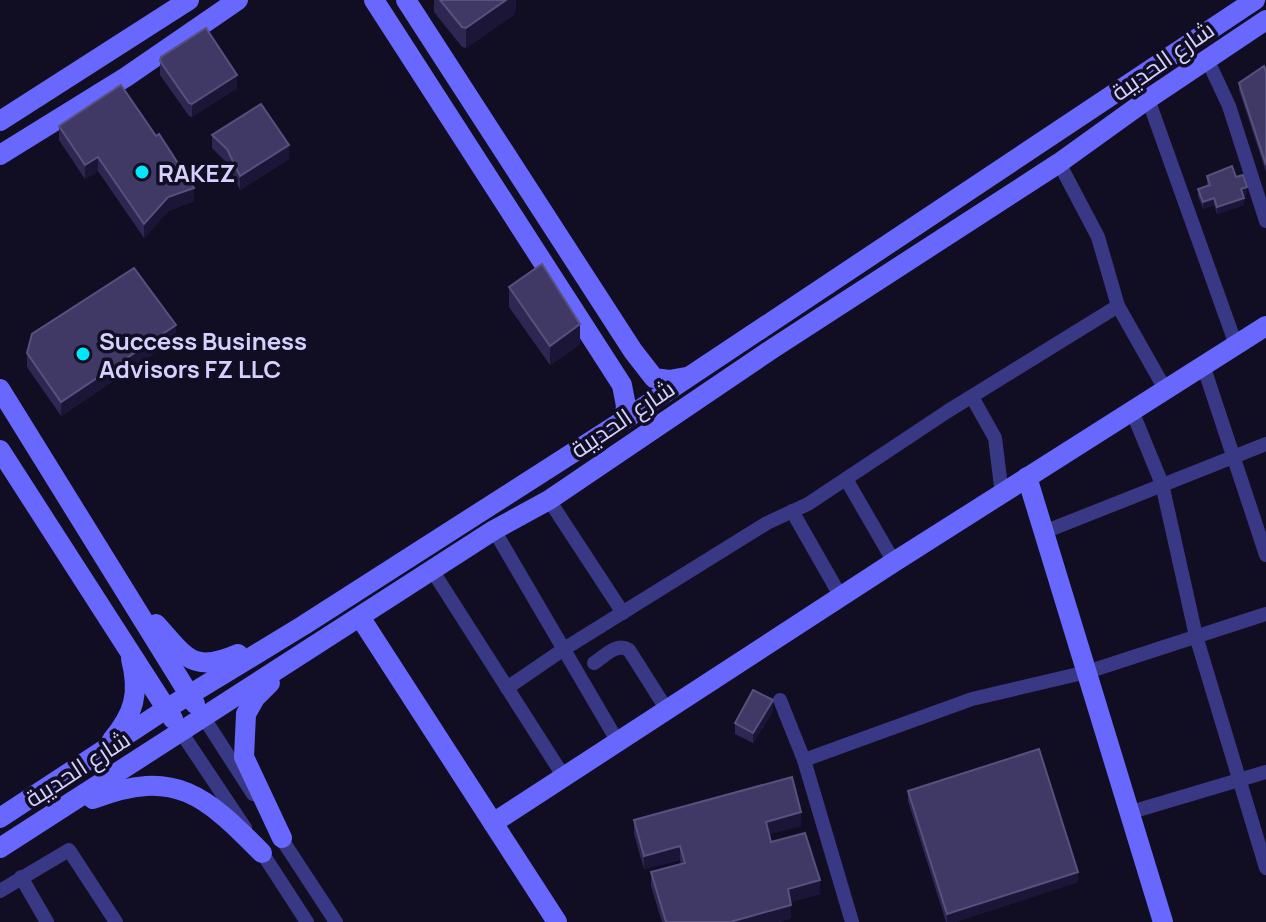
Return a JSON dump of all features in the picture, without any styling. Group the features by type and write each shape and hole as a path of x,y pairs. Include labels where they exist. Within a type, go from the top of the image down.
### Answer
{"main road":[{"path":"2,122 189,0"},
{"path":"0,155 126,77 220,8 238,0"},
{"path":"374,0 622,385 626,406 624,420"},
{"path":"406,0 633,351 654,378 669,380 690,376"},
{"name":"شارع الحديبة","path":"0,818 166,709 304,625 624,420 1255,0"},
{"name":"شارع الحديبة","path":"0,848 494,530 549,500 772,349 1059,163 1207,59 1265,27"},
{"path":"493,823 894,562 1266,326"},
{"path":"601,353 627,378 634,379 640,371 633,351"},
{"path":"0,389 204,718"},
{"path":"0,450 181,732"},
{"path":"1027,477 1163,922"},
{"path":"30,496 48,511 58,506 64,493"},
{"path":"118,583 181,652 197,663 215,664 304,625"},
{"path":"360,617 557,922"},
{"path":"101,754 127,721 135,699 135,675 128,648"},
{"path":"282,838 244,757 246,714 255,698 290,662"},
{"path":"49,817 120,789 171,786 192,793 233,824 262,853"}],"street":[{"path":"1207,59 1229,106 1266,221"},
{"path":"1148,99 1236,345"},
{"path":"1059,163 1098,237 1118,306 1165,389"},
{"path":"507,688 767,523 808,504 1118,306"},
{"path":"1203,365 1266,555"},
{"path":"972,397 995,438 1002,494"},
{"path":"1132,411 1162,484 1196,636 1266,868"},
{"path":"1044,532 1266,444"},
{"path":"846,479 894,562"},
{"path":"549,500 623,613"},
{"path":"792,511 841,597"},
{"path":"494,530 618,742"},
{"path":"432,570 564,777"},
{"path":"804,760 972,699 1087,672 1266,614"},
{"path":"594,663 618,646 623,646 629,650 667,710"},
{"path":"780,700 804,760 852,922"},
{"path":"204,718 336,922"},
{"path":"181,732 307,922"},
{"path":"1128,813 1266,772"},
{"path":"0,891 69,850 116,922"},
{"path":"284,886 304,873"},
{"path":"21,877 47,922"}],"building":[{"path":"440,0 506,0 466,28"},
{"name":"RAKEZ","path":"206,28 237,75 192,104 160,61 161,57"},
{"path":"1264,66 1266,72 1266,165 1239,83"},
{"name":"RAKEZ","path":"121,85 156,136 159,134 194,188 168,197 144,224 98,157 85,165 59,126"},
{"name":"RAKEZ","path":"261,104 289,145 240,176 227,149 212,135"},
{"path":"1232,166 1236,177 1243,175 1247,187 1241,189 1244,198 1217,207 1214,198 1203,202 1198,189 1210,185 1207,176"},
{"path":"542,264 580,324 550,346 509,287"},
{"path":"134,268 176,325 61,402 27,353 32,334"},
{"path":"753,690 773,700 753,733 735,723"},
{"path":"1039,749 1078,872 947,914 908,791"},
{"path":"792,777 801,812 766,822 771,842 805,833 820,880 788,889 791,905 730,922 666,922 651,872 685,863 680,846 644,856 634,820"}],"place":[{"name":"RAKEZ","path":"142,172"},
{"name":"Success Business Advisors FZ LLC","path":"83,354"}]}
